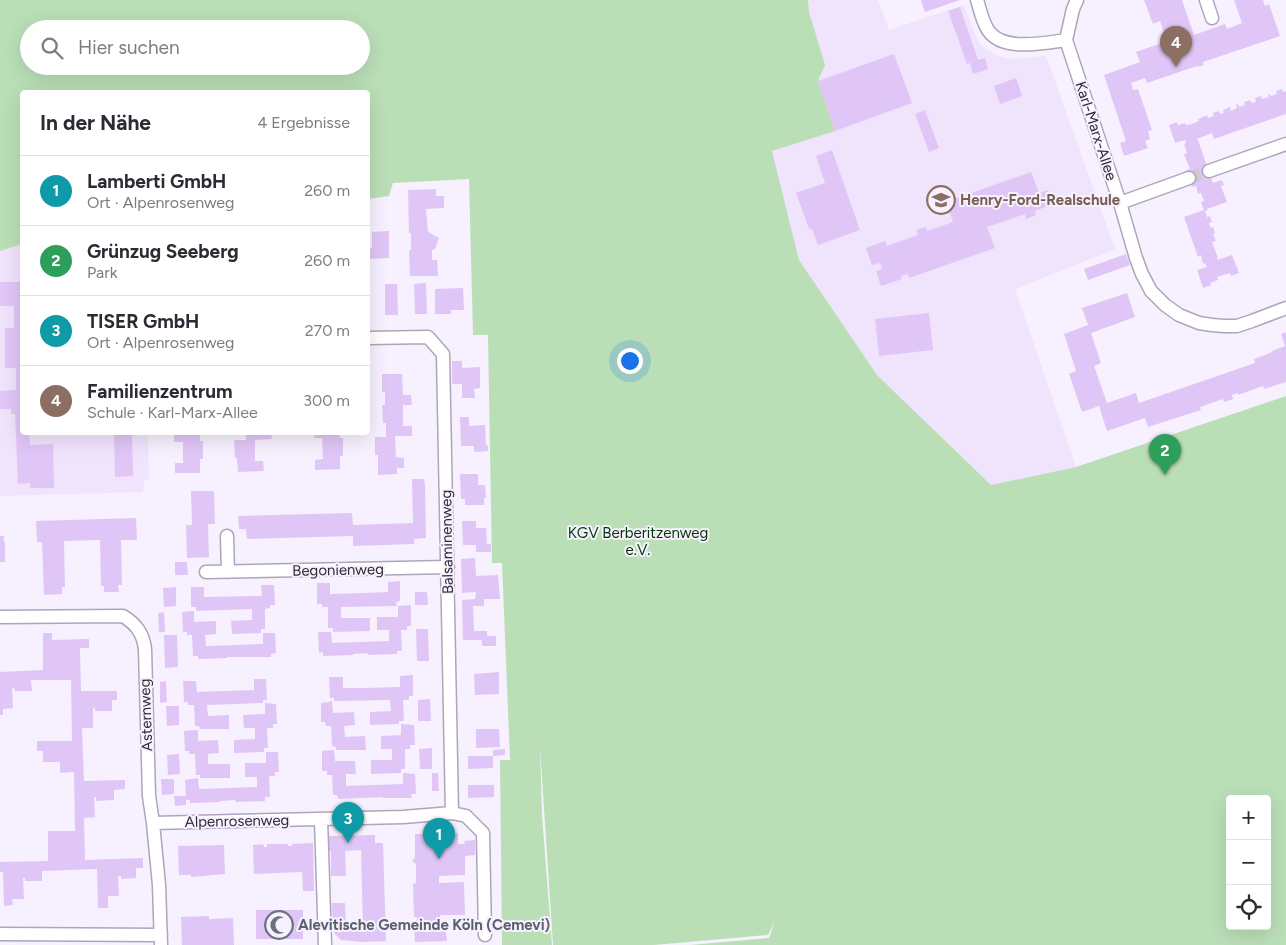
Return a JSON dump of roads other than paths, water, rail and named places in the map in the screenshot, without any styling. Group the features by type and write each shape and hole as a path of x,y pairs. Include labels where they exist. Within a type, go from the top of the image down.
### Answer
{"street":[{"path":"977,0 987,29 999,40 1020,44 1066,40 1073,8 1077,0"},
{"path":"1206,0 1212,18"},
{"name":"Karl-Marx-Allee","path":"1066,40 1142,274 1151,291 1165,305 1179,315 1199,323 1237,326 1286,308"},
{"path":"1209,171 1286,144"},
{"path":"1120,203 1189,178"},
{"name":"Balsaminenweg","path":"370,338 428,337 443,354 452,813"},
{"path":"227,536 228,572"},
{"name":"Begonienweg","path":"206,572 448,568"},
{"name":"Asternweg","path":"0,617 122,616 137,626 144,639 149,796 159,885 161,940"},
{"path":"452,813 466,816 482,833 485,935"},
{"name":"Alpenrosenweg","path":"153,823 403,817 452,813"},
{"path":"321,819 325,945"},
{"path":"0,934 161,940"}],"tunnel":[{"path":"1189,178 1209,171"}],"place":[{"name":"Familienzentrum","path":"1176,67"},
{"name":"Henry-Ford-Realschule","path":"941,200"},
{"name":"Grünzug Seeberg","path":"1165,475"},
{"name":"TISER GmbH","path":"348,843"},
{"name":"Lamberti GmbH","path":"439,859"},
{"name":"Alevitische Gemeinde Köln (Cemevi)","path":"279,925"}],"park label":[{"name":"KGV Berberitzenweg e.V.","path":"638,542"}]}
